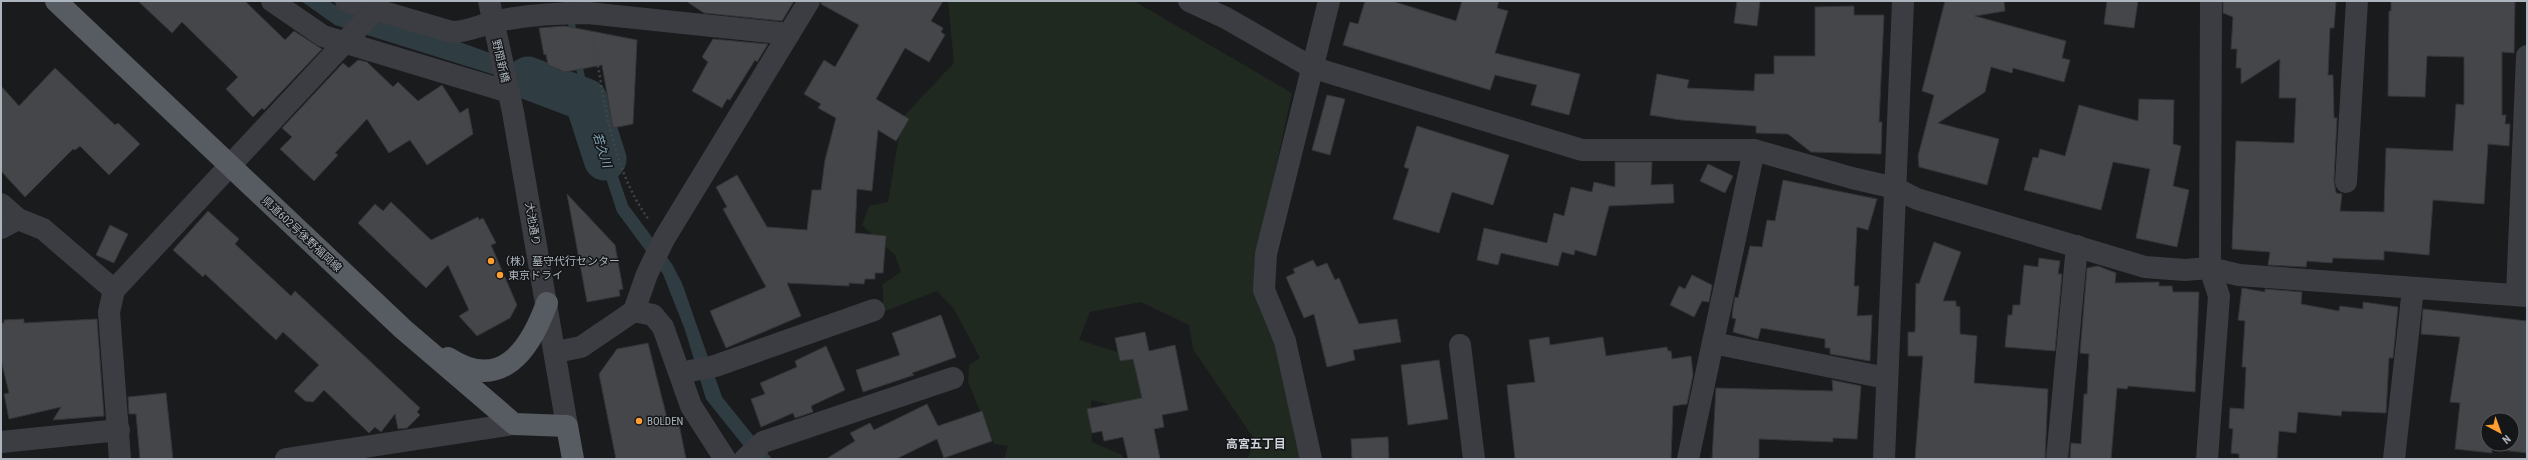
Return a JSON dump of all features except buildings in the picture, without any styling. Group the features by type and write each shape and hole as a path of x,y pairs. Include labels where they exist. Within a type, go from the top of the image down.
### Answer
{"main road":[{"name":"県道602号後野福岡線","path":"56,1 403,329 514,424"},
{"path":"403,329 462,368 486,372 506,367 517,356 539,325 547,303"},
{"path":"514,424 567,426 572,459"}],"street":[{"path":"272,1 323,36 344,44 509,92"},
{"path":"346,1 374,11 452,32 466,32 492,22 555,13 588,13 790,34"},
{"name":"野間新橋","path":"489,1 494,30 509,92"},
{"path":"556,352 581,347 634,311 647,274 664,239 809,1"},
{"path":"1189,1 1226,18 1311,67 1582,150 1754,150 1852,178 1895,188 1917,199 2145,267 2185,270 2210,268 2239,275 2413,289 2522,295 2527,56"},
{"path":"1311,459 1285,340 1264,290 1266,254 1311,67 1329,1"},
{"path":"1884,459 1886,378 1903,1"},
{"path":"2207,459 2220,296 2210,268 2210,1"},
{"path":"2346,182 2356,1"},
{"path":"120,459 109,312 114,290 374,11"},
{"name":"大池通り","path":"509,92 556,352 567,426"},
{"path":"1688,459 1754,150"},
{"path":"1,204 10,224 43,229 114,290"},
{"path":"2057,459 2077,246"},
{"path":"2394,459 2413,289"},
{"path":"684,372 715,366 874,310"},
{"path":"634,311 653,315 663,327 684,372 691,406 726,459"},
{"path":"1713,342 1886,378"},
{"path":"1460,345 1474,459"},
{"path":"745,459 763,442 953,378"},
{"path":"286,459 337,455 514,424"},
{"path":"1,442 119,430"}],"path":[{"path":"588,13 609,125 634,199 664,239"}],"shaded area":[{"path":"948,1 1134,1 1292,93 1257,254 1278,343 1300,459 1248,459 1254,439 1193,349 1189,325 1141,302 1090,312 1079,340 1134,357 1148,413 1091,400 1092,442 1122,455 1123,459 1004,459 1008,446 994,444 968,382 969,365 980,358 954,309 937,291 883,312 883,284 901,272 895,255 862,225 869,206 888,202 902,118 954,63"}],"water":[{"path":"301,1 329,1 342,10 457,41 545,73 577,92 596,112 628,205 672,264 682,283 722,397 772,459 754,459 706,399 685,330 663,274 617,212 589,126 569,103 556,94 335,25"}],"waterway":[{"path":"567,1 574,36"},
{"path":"578,60 586,100"},
{"name":"若久川","path":"528,78 586,100 605,159"}],"place":[{"name":"（株）墓守代行センター","path":"491,261"},
{"name":"東京ドライ","path":"500,275"},
{"name":"BOLDEN","path":"639,421"}],"district":[{"name":"高宮五丁目","path":"1256,444"}]}
